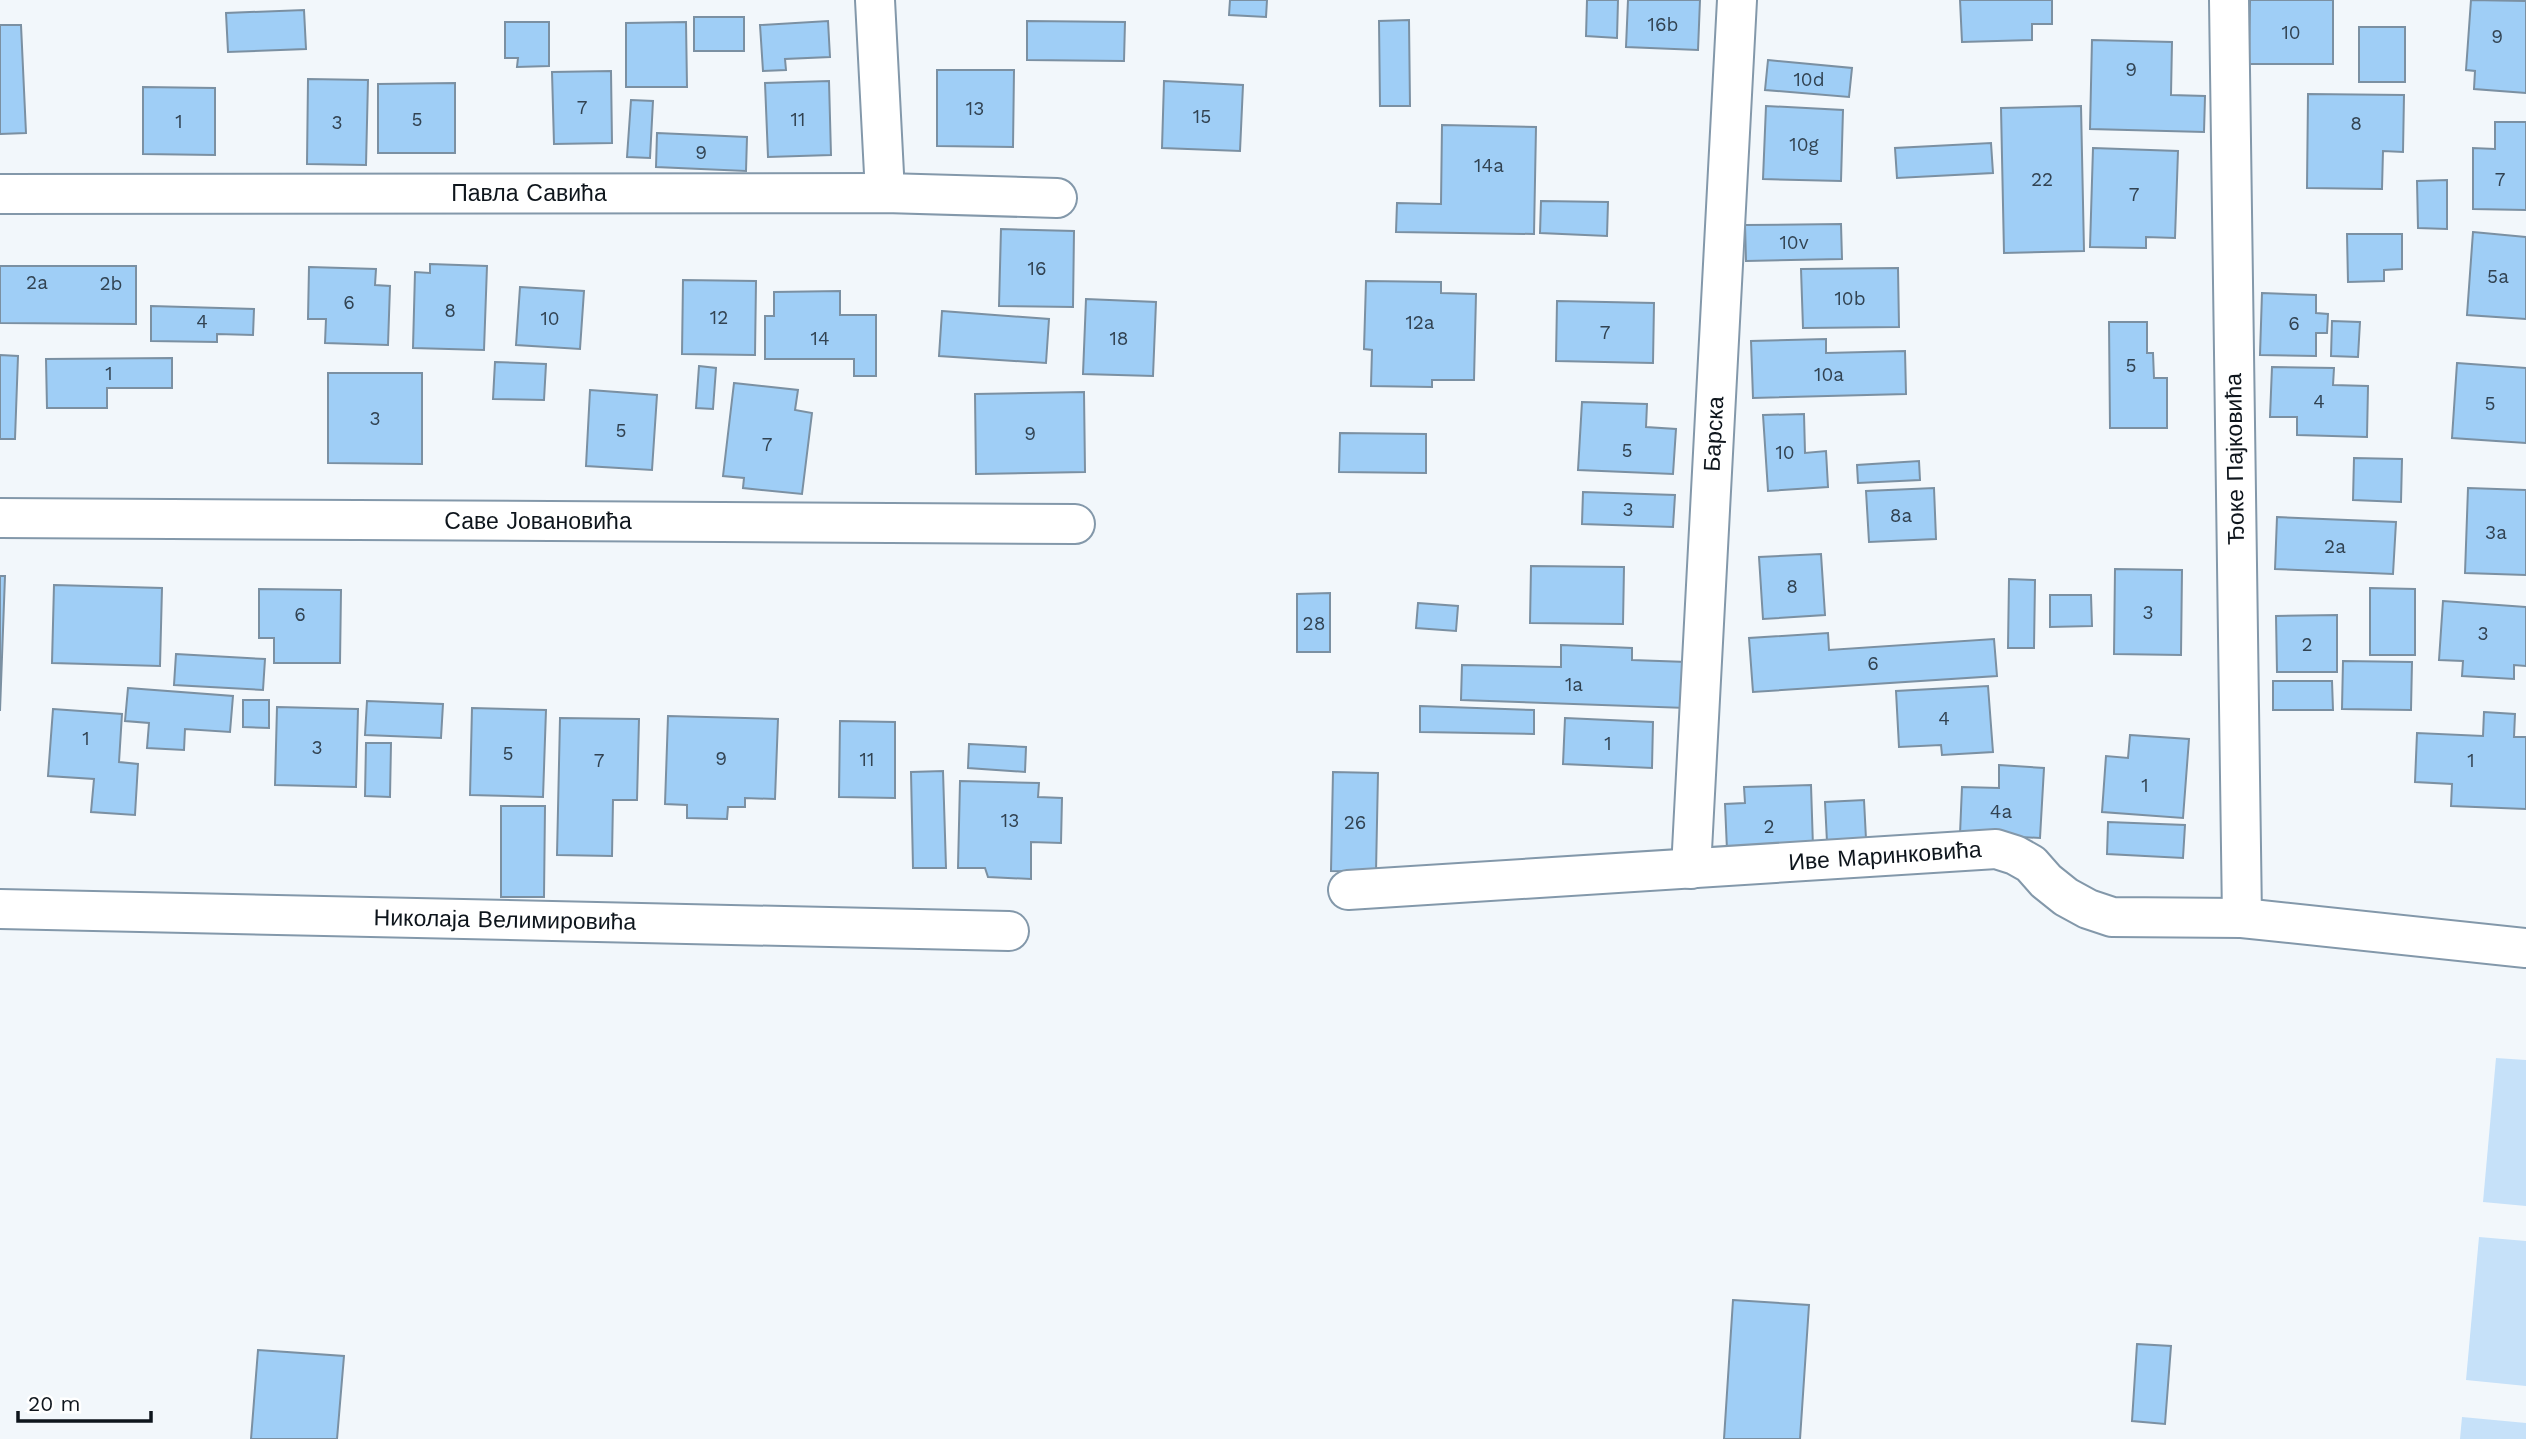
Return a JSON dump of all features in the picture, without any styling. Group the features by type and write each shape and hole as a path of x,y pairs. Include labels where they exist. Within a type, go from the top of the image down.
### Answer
{"street":[{"path":"875,0 885,192"},
{"name":"Барска","path":"1691,869 1737,0"},
{"name":"Ђоке Пајковића","path":"2229,0 2242,918"},
{"name":"Павла Савића","path":"0,194 885,192 1057,198"},
{"name":"Саве Јовановића","path":"0,518 1075,524"},
{"name":"Иве Маринковића","path":"1348,890 1996,849 2031,864 2066,897 2088,909 2112,917 2242,918 2526,948"},
{"name":"Николаја Велимировића","path":"0,909 1009,931"}],"shaded area":[{"path":"2496,1058 2526,1060 2526,1206 2483,1202"},
{"path":"2479,1237 2526,1241 2526,1386 2466,1380"},
{"path":"2462,1417 2526,1423 2526,1439 2460,1439"}],"building":[{"path":"1230,0 1267,0 1266,17 1229,15"},
{"path":"1587,0 1618,0 1617,38 1586,36"},
{"path":"1628,0 1700,0 1698,50 1626,47"},
{"path":"1960,0 2052,0 2052,24 2032,24 2032,40 1962,42"},
{"path":"2250,0 2333,0 2333,64 2249,64"},
{"path":"2471,0 2526,1 2526,93 2474,89 2475,71 2466,70"},
{"path":"304,10 306,49 228,52 226,13"},
{"path":"694,17 744,17 744,51 694,51"},
{"path":"1409,20 1410,106 1380,106 1379,21"},
{"path":"828,21 830,57 785,59 786,70 763,71 760,25"},
{"path":"1027,21 1125,22 1124,61 1027,60"},
{"path":"505,22 549,22 549,66 517,67 518,58 505,58"},
{"path":"686,22 687,87 626,87 626,23"},
{"path":"0,25 21,25 26,133 0,134"},
{"path":"2359,27 2405,27 2405,82 2359,82"},
{"path":"2092,40 2172,42 2171,95 2205,96 2204,132 2090,129"},
{"path":"1768,60 1852,68 1849,97 1765,90"},
{"path":"937,70 1014,70 1013,147 937,146"},
{"path":"611,71 612,143 554,144 552,72"},
{"path":"308,79 368,80 366,165 307,164"},
{"path":"829,81 831,155 768,157 765,83"},
{"path":"1164,81 1243,85 1240,151 1162,148"},
{"path":"455,83 455,153 378,153 378,84"},
{"path":"143,87 215,88 215,155 143,154"},
{"path":"2308,94 2404,95 2403,152 2383,151 2382,189 2307,188"},
{"path":"631,100 653,101 650,158 627,157"},
{"path":"1766,106 1843,110 1841,181 1763,179"},
{"path":"2081,106 2084,251 2004,253 2001,108"},
{"path":"2495,122 2526,122 2526,210 2473,209 2473,148 2495,149"},
{"path":"1442,125 1536,127 1534,234 1396,232 1397,203 1441,204"},
{"path":"657,133 747,137 746,171 656,167"},
{"path":"1991,143 1993,173 1897,178 1895,148"},
{"path":"2093,148 2178,151 2175,238 2146,237 2146,248 2090,247"},
{"path":"2447,180 2447,229 2418,228 2417,181"},
{"path":"1541,201 1608,202 1607,236 1540,233"},
{"path":"1841,224 1842,259 1746,261 1745,225"},
{"path":"1001,229 1074,231 1073,307 999,306"},
{"path":"2473,232 2526,237 2526,319 2467,315"},
{"path":"2347,234 2402,234 2402,269 2384,270 2384,281 2348,282"},
{"path":"430,264 487,266 484,350 413,348 415,272 430,273"},
{"path":"0,266 136,266 136,324 0,323"},
{"path":"309,267 376,269 375,285 390,286 388,345 325,343 326,319 308,319"},
{"path":"1898,268 1899,327 1803,328 1801,269"},
{"path":"683,280 756,281 755,355 682,354"},
{"path":"1366,281 1441,282 1441,293 1476,294 1474,380 1432,380 1432,387 1371,386 1372,350 1364,349"},
{"path":"520,287 584,291 580,349 516,345"},
{"path":"840,291 840,315 876,315 876,376 854,376 854,359 765,359 765,316 774,316 774,292"},
{"path":"2262,293 2316,295 2316,313 2328,314 2327,333 2316,333 2316,356 2260,355"},
{"path":"1086,299 1156,302 1153,376 1083,374"},
{"path":"1557,301 1654,303 1653,363 1556,361"},
{"path":"151,306 254,309 253,335 217,334 217,342 151,341"},
{"path":"942,311 1049,319 1046,363 939,356"},
{"path":"2332,321 2360,322 2358,357 2331,356"},
{"path":"2109,322 2147,322 2147,353 2153,353 2154,378 2167,378 2167,428 2110,428"},
{"path":"1826,339 1826,353 1905,351 1906,394 1753,398 1751,341"},
{"path":"0,355 18,356 15,439 0,439"},
{"path":"172,358 172,388 107,388 107,408 47,408 46,359"},
{"path":"495,362 546,364 544,400 493,399"},
{"path":"2457,363 2526,368 2526,443 2452,438"},
{"path":"699,366 716,368 713,409 696,408"},
{"path":"2272,367 2334,368 2333,385 2368,386 2367,437 2297,435 2297,417 2270,417"},
{"path":"328,373 422,373 422,464 328,463"},
{"path":"734,383 798,390 795,410 812,413 802,494 743,488 744,478 723,476"},
{"path":"590,390 657,395 652,470 586,466"},
{"path":"1084,392 1085,472 976,474 975,394"},
{"path":"1582,402 1647,404 1646,427 1676,429 1673,474 1578,470"},
{"path":"1804,414 1805,453 1826,451 1828,487 1768,491 1763,415"},
{"path":"1340,433 1426,434 1426,473 1339,472"},
{"path":"2354,458 2402,459 2401,502 2353,500"},
{"path":"1919,461 1920,480 1858,483 1857,465"},
{"path":"1934,488 1936,539 1869,542 1866,491"},
{"path":"2468,488 2526,490 2526,575 2465,573"},
{"path":"1583,492 1675,495 1673,527 1582,524"},
{"path":"2277,517 2396,522 2393,574 2275,569"},
{"path":"1821,554 1825,615 1763,619 1759,557"},
{"path":"1531,566 1624,567 1623,624 1530,623"},
{"path":"2115,569 2182,570 2181,655 2114,654"},
{"path":"0,576 5,576 0,711"},
{"path":"2009,579 2035,580 2034,648 2008,648"},
{"path":"54,585 162,588 160,666 52,663"},
{"path":"2370,588 2415,589 2415,655 2370,655"},
{"path":"259,589 341,590 340,663 274,663 274,638 259,638"},
{"path":"1330,593 1330,652 1297,652 1297,594"},
{"path":"2050,595 2091,595 2092,626 2050,627"},
{"path":"2443,601 2526,607 2526,666 2514,665 2514,679 2462,676 2463,661 2439,660"},
{"path":"1418,603 1458,606 1456,631 1416,628"},
{"path":"2337,615 2337,672 2277,672 2276,616"},
{"path":"1828,633 1829,650 1994,639 1997,676 1753,692 1749,638"},
{"path":"1561,645 1632,648 1632,660 1687,662 1686,708 1461,700 1462,665 1561,667"},
{"path":"176,654 265,659 263,690 174,685"},
{"path":"2343,661 2412,662 2411,710 2342,709"},
{"path":"2273,681 2332,681 2333,710 2273,710"},
{"path":"1988,686 1993,752 1942,755 1941,745 1899,747 1896,691"},
{"path":"128,688 233,696 230,732 185,729 184,750 147,748 149,723 125,721"},
{"path":"243,700 269,700 269,728 243,727"},
{"path":"367,701 443,704 441,738 365,735"},
{"path":"1420,706 1534,710 1534,734 1420,732"},
{"path":"277,707 358,709 356,787 275,785"},
{"path":"472,708 546,710 543,797 470,795"},
{"path":"53,709 122,714 119,762 138,764 135,815 91,812 94,779 48,776"},
{"path":"2484,712 2515,714 2514,737 2526,737 2526,809 2451,806 2452,784 2415,782 2417,733 2483,736"},
{"path":"668,716 778,719 775,799 745,798 745,807 728,807 727,819 687,818 687,805 665,804"},
{"path":"560,718 639,719 637,800 613,800 612,856 557,855"},
{"path":"1565,718 1653,722 1652,768 1563,764"},
{"path":"840,721 895,722 895,798 839,797"},
{"path":"2130,735 2189,739 2183,818 2102,812 2106,756 2128,758"},
{"path":"366,743 391,743 390,797 365,796"},
{"path":"969,744 1026,747 1025,772 968,768"},
{"path":"1999,765 2044,768 2040,838 1960,834 1962,787 1999,788"},
{"path":"943,771 946,868 913,868 911,772"},
{"path":"1333,772 1378,773 1376,872 1331,871"},
{"path":"960,781 1039,783 1038,797 1062,798 1061,843 1031,842 1031,879 988,877 985,868 958,868"},
{"path":"1811,785 1813,847 1727,850 1725,804 1745,803 1744,787"},
{"path":"1864,800 1866,839 1827,842 1825,802"},
{"path":"501,806 545,806 544,897 501,897"},
{"path":"2108,822 2185,825 2183,858 2107,854"},
{"path":"1733,1300 1809,1305 1800,1439 1724,1439"},
{"path":"2137,1344 2171,1346 2165,1424 2132,1421"},
{"path":"258,1350 344,1356 337,1439 251,1439"}]}
